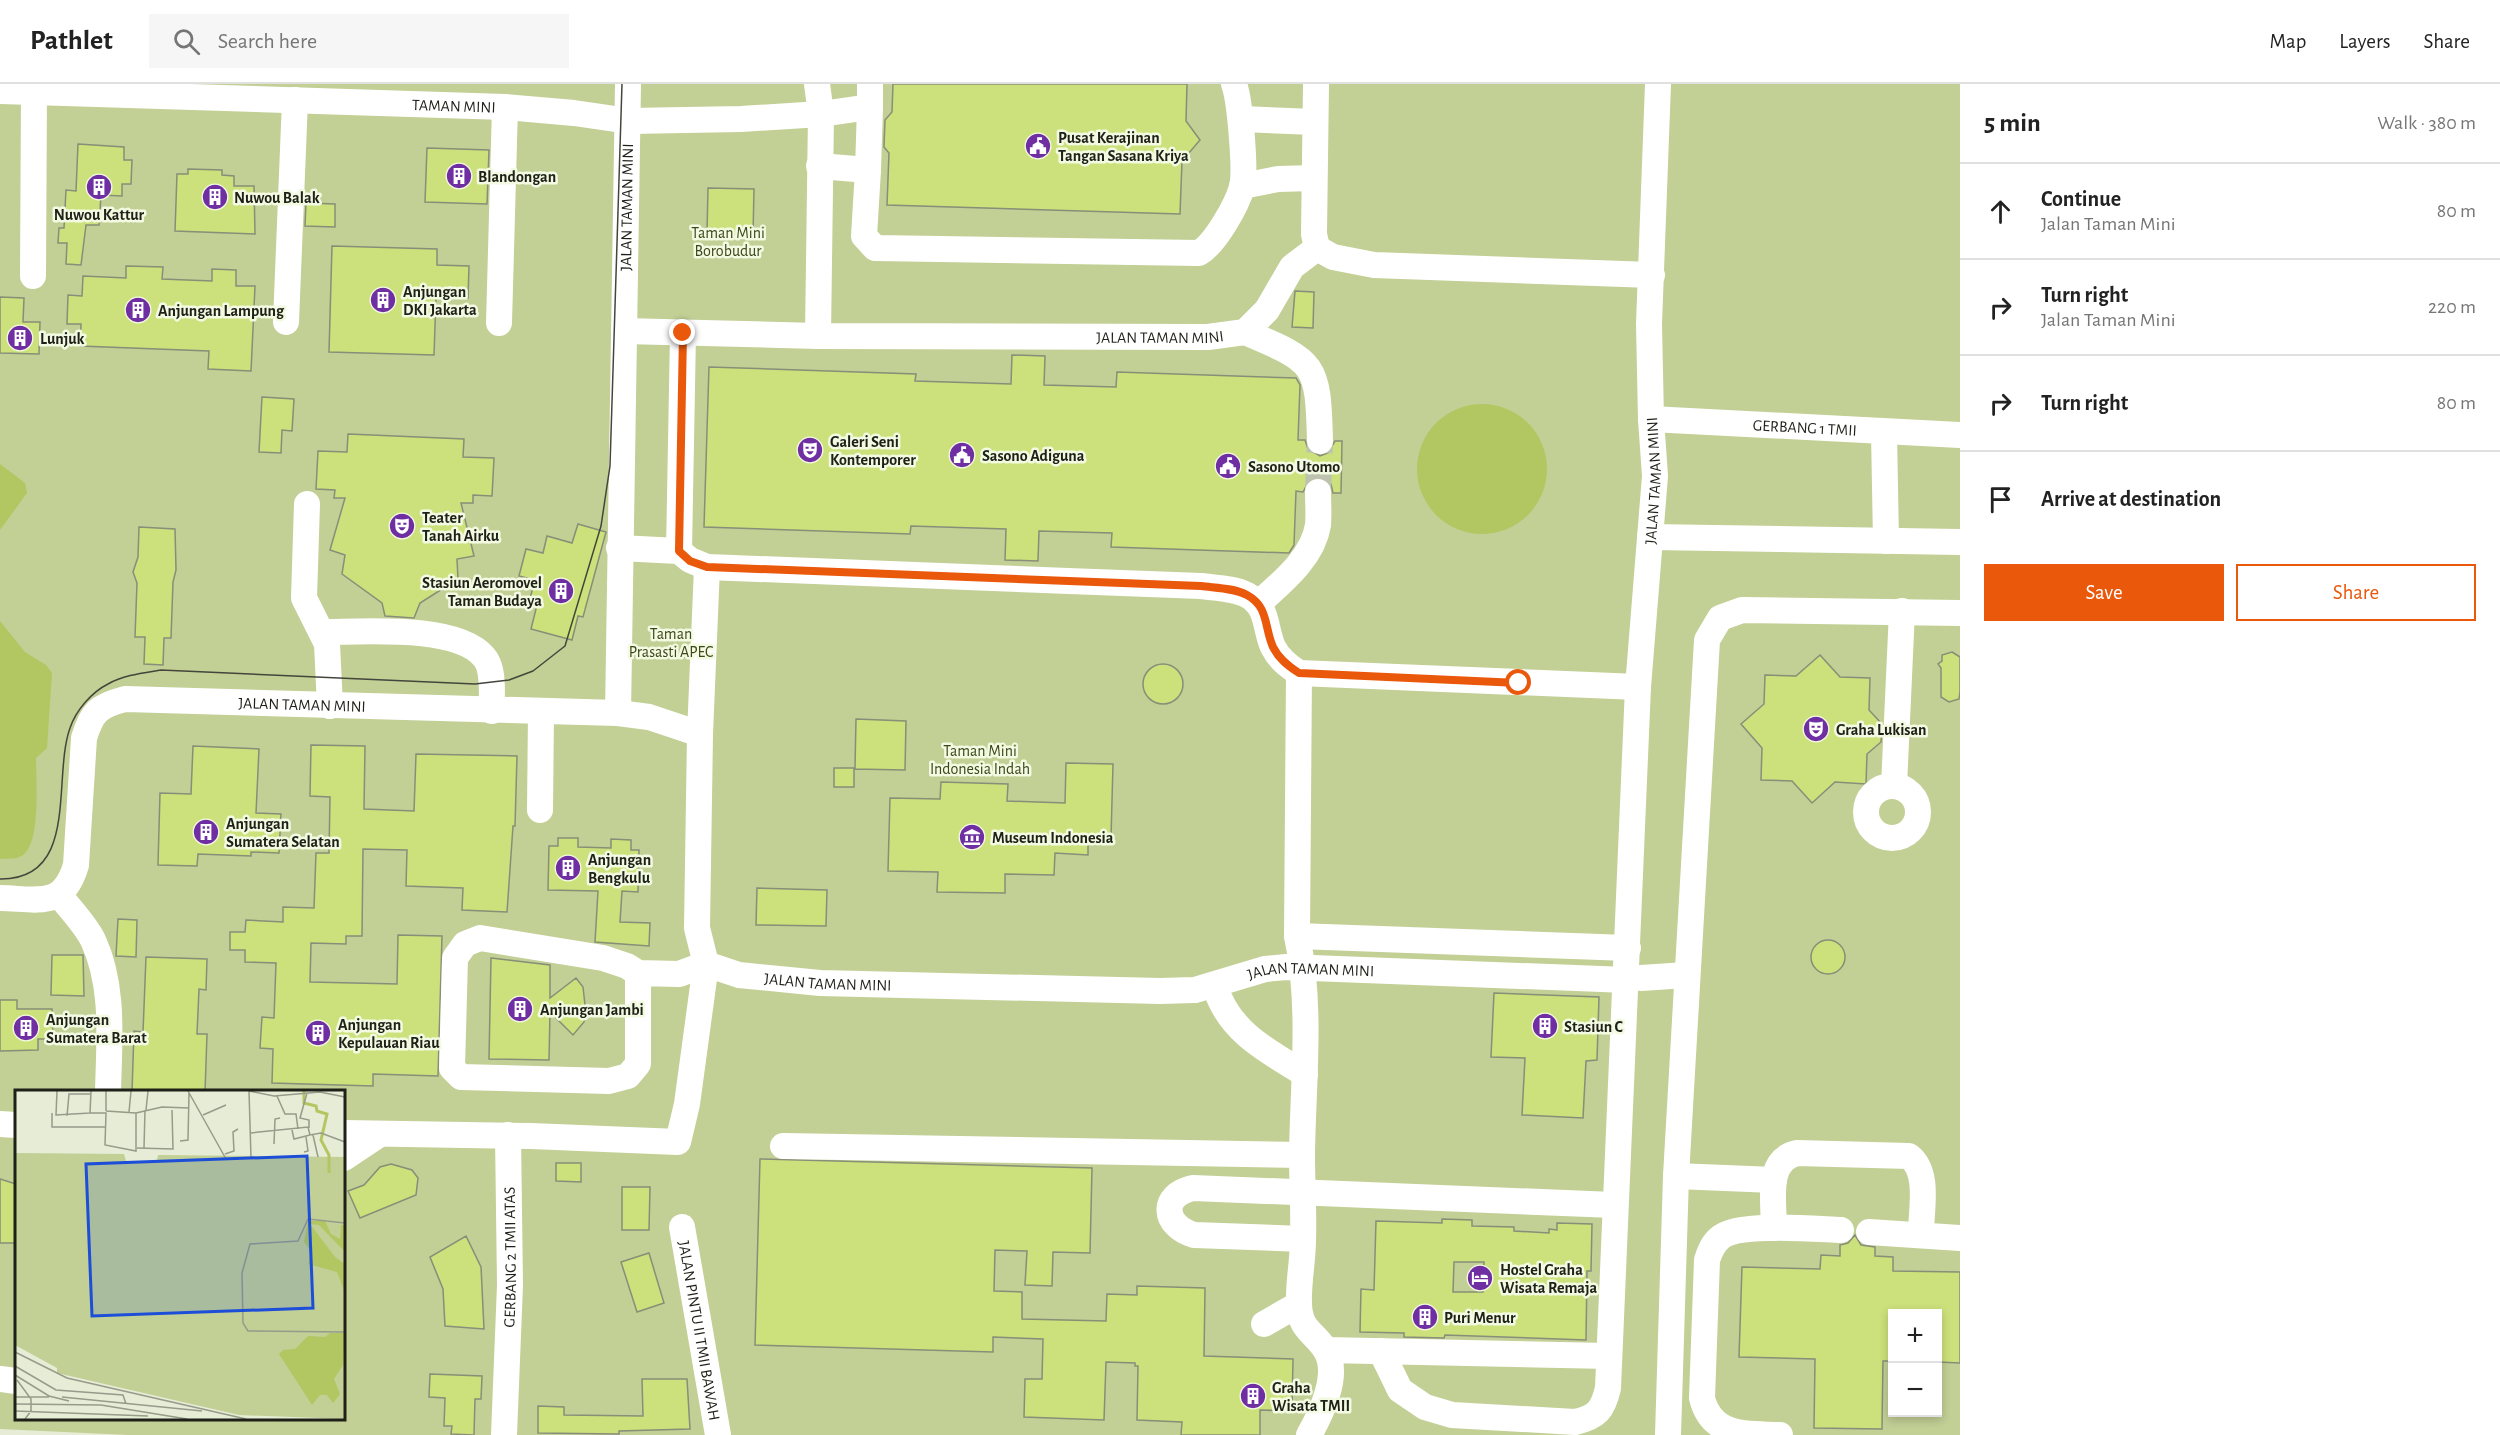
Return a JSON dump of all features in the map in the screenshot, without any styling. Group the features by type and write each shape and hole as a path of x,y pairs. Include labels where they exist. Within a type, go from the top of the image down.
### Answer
{"lane":[{"name":"JALAN TAMAN MINI","path":"618,713 618,548 628,84"},
{"path":"817,84 821,114 818,336"},
{"path":"870,95 864,236 875,248 1200,253 1208,248 1216,238 1242,186 1241,119 1234,84"},
{"path":"1316,84 1314,234 1317,248 1334,257 1374,265 1652,275"},
{"name":"JALAN TAMAN MINI","path":"706,964 739,975 820,983 1160,991 1215,986 1264,969 1634,979 1628,948 1638,687 1643,597 1655,476 1649,324 1658,84"},
{"name":"TAMAN MINI","path":"0,91 285,95 505,107 629,121 741,119 821,114 870,95"},
{"path":"33,276 34,93"},
{"path":"285,95 286,322"},
{"path":"499,323 505,107"},
{"path":"1241,119 1315,122"},
{"path":"819,166 868,170"},
{"path":"1242,186 1278,179 1314,178"},
{"name":"JALAN TAMAN MINI","path":"624,331 818,336 1208,337 1245,332 1267,310 1292,267 1317,248"},
{"path":"1245,332 1294,353 1311,370 1319,393 1320,441"},
{"path":"679,551 683,333"},
{"name":"GERBANG 1 TMII","path":"1651,419 1960,435"},
{"path":"1884,432 1886,541"},
{"path":"1258,603 1288,575 1308,552 1318,527 1318,492"},
{"path":"307,504 304,598 327,644 330,706"},
{"path":"1650,537 1960,542"},
{"path":"618,548 679,551 690,561 707,567 1201,586 1246,594 1258,603 1267,618 1275,651 1286,664 1299,673 1638,687"},
{"path":"345,1133 678,1142 687,1104 706,964 697,928 700,734 707,567"},
{"path":"1668,1435 1676,1176 1707,640 1720,618 1742,610 1960,613"},
{"path":"1894,786 1902,611"},
{"path":"322,632 426,634 467,643 485,658 490,674 492,711"},
{"path":"1299,673 1297,936 1304,969 1305,1074 1302,1155 1303,1239 1299,1304 1302,1323 1326,1350 1329,1388 1323,1411 1309,1435"},
{"name":"JALAN TAMAN MINI","path":"60,896 70,884 76,865 84,738 90,720 103,705 144,698 540,713 618,713 649,717 700,734"},
{"path":"540,713 540,810"},
{"path":"0,898 39,900 60,896 93,940 102,966 109,1005 108,1090"},
{"path":"1297,936 1628,948"},
{"path":"638,973 638,1064 634,1071 622,1079 609,1081 461,1077 452,1068 455,958 471,940 480,938 603,958 627,966 638,973 680,974 706,964"},
{"path":"1380,1351 1400,1390 1425,1407 1452,1414 1575,1422 1592,1418 1604,1407 1609,1356 1614,1205 1634,979 1686,975"},
{"path":"1215,986 1228,1017 1264,1049 1305,1074"},
{"path":"0,1124 15,1125"},
{"path":"345,1157 380,1134"},
{"name":"GERBANG 2 TMII ATAS","path":"504,1435 510,1284 508,1136"},
{"path":"783,1146 1302,1155"},
{"path":"1774,1228 1774,1180 1778,1163 1785,1156 1797,1153 1909,1156 1918,1163 1922,1175 1921,1234"},
{"path":"1676,1176 1774,1180"},
{"path":"1303,1239 1194,1235 1181,1232 1172,1224 1170,1212 1172,1199 1181,1190 1193,1188 1614,1205"},
{"name":"JALAN PINTU II TMII BAWAH","path":"682,1227 718,1435"},
{"path":"1780,1435 1723,1432 1713,1426 1706,1415 1702,1398 1707,1260 1712,1246 1722,1236 1734,1230 1774,1228 1841,1230"},
{"path":"1869,1232 1960,1238"},
{"path":"1264,1324 1299,1304"},
{"path":"1326,1350 1609,1356"},
{"path":"0,1379 15,1381"}],"green space":[{"name":"Taman Mini Indonesia Indah","path":"0,84 1960,84 1960,1435 129,1435 0,1429"}],"shaded area":[{"path":"1482,404 1507,409 1528,423 1542,444 1547,469 1542,494 1528,515 1507,529 1482,534 1457,529 1436,515 1422,494 1417,469 1422,444 1436,423 1457,409"},
{"path":"0,464 25,483 27,493 0,530"},
{"path":"0,621 25,652 46,665 52,673 47,748 36,758 37,794 33,837 29,848 20,857 0,859"}],"building":[{"name":"Pusat Kerajinan Tangan Sasana Kriya","path":"893,84 1187,84 1186,121 1200,140 1182,161 1180,214 887,205 889,153 884,147 885,120 892,112"},
{"name":"Nuwou Kattur","path":"78,144 124,147 124,160 132,160 131,184 122,184 122,196 101,195 99,225 86,225 81,265 66,264 67,243 58,243 59,228 64,228 66,190 76,191"},
{"name":"Blandongan","path":"427,148 489,150 487,204 425,202"},
{"name":"Nuwou Balak","path":"188,169 222,170 222,175 234,176 234,186 254,186 255,234 175,231 177,174 188,174"},
{"path":"708,188 754,189 753,235 707,233"},
{"path":"306,203 335,204 335,227 305,226"},
{"name":"Anjungan DKI Jakarta","path":"332,246 437,249 437,265 469,266 468,298 436,297 434,355 329,352"},
{"name":"Anjungan Lampung","path":"126,266 163,267 162,279 212,281 212,269 236,270 236,286 255,286 251,371 208,369 209,351 80,346 81,324 67,324 68,295 82,296 83,276 126,278"},
{"path":"1295,291 1314,292 1313,328 1292,327"},
{"name":"Lunjuk","path":"0,297 24,298 23,322 40,322 39,354 0,353"},
{"path":"1012,355 1045,356 1044,385 1116,387 1117,372 1296,378 1300,385 1298,440 1305,440 1308,449 1320,456 1328,453 1335,441 1342,441 1341,493 1333,493 1331,484 1318,477 1310,479 1303,492 1296,491 1294,545 1289,553 1111,547 1112,533 1039,531 1038,561 1005,560 1006,529 911,526 910,534 704,527 709,367 916,374 915,381 1011,384"},
{"path":"262,397 294,399 292,431 282,430 281,453 259,452"},
{"name":"Teater Tanah Airku","path":"348,434 464,439 463,457 494,458 492,496 473,495 473,503 461,503 474,556 457,559 458,579 420,603 414,618 385,616 382,603 342,574 345,555 330,550 345,498 334,498 335,490 316,489 318,451 347,452"},
{"name":"Stasiun Aeromovel Taman Budaya","path":"578,524 606,532 583,617 578,616 572,640 531,629 537,605 529,602 535,580 519,576 526,549 543,553 547,536 572,543"},
{"path":"139,527 175,529 176,570 173,582 171,638 164,638 163,665 144,664 145,637 135,637 137,583 133,572 138,557"},
{"path":"1952,652 1960,657 1960,691 1959,699 1949,702 1941,697 1941,668 1938,664 1942,661 1942,655"},
{"name":"Graha Lukisan","path":"1820,655 1840,677 1870,678 1869,710 1882,724 1881,742 1867,754 1866,784 1835,782 1812,803 1792,781 1761,780 1762,748 1741,724 1764,704 1765,675 1796,676"},
{"path":"1163,664 1171,665 1177,670 1182,676 1182,692 1177,698 1171,703 1163,704 1155,703 1149,698 1144,692 1143,684 1144,676 1149,670 1155,665"},
{"path":"856,719 906,721 905,770 855,769"},
{"path":"311,745 365,746 364,809 414,811 416,754 517,756 515,826 513,826 507,912 462,910 463,888 406,886 407,850 363,849 362,936 346,936 346,944 311,943 310,982 397,984 398,935 442,936 438,1076 373,1074 373,1086 272,1083 273,1049 260,1048 262,1017 274,1018 276,963 245,962 245,950 230,950 230,932 245,932 246,920 283,922 283,907 314,908 316,853 329,853 330,797 310,796"},
{"path":"193,746 259,749 256,813 281,814 279,853 251,852 251,856 198,854 197,866 158,865 160,793 191,794"},
{"name":"Museum Indonesia","path":"1066,763 1113,764 1111,837 1088,837 1088,855 1055,853 1054,875 1005,874 1005,893 937,892 938,872 888,871 890,798 940,799 941,782 1008,784 1007,801 1065,803"},
{"path":"834,768 854,768 854,787 834,787"},
{"path":"558,838 578,838 578,847 611,848 611,839 631,840 631,850 639,850 638,892 622,891 620,922 650,923 649,946 595,942 598,891 548,890 549,846 558,846"},
{"path":"757,888 827,890 826,926 756,925"},
{"path":"118,919 137,920 136,957 116,956"},
{"path":"1828,940 1840,945 1845,957 1840,969 1828,974 1816,969 1811,957 1816,945"},
{"path":"52,955 83,955 84,996 51,995"},
{"path":"146,957 207,959 206,990 199,989 197,1034 207,1034 205,1090 132,1090 134,1031 143,1032"},
{"name":"Anjungan Jambi","path":"491,958 550,965 550,998 576,978 583,987 586,1014 584,1022 573,1035 550,1012 549,1060 489,1059"},
{"name":"Stasiun C","path":"1494,993 1599,997 1597,1060 1586,1061 1583,1118 1522,1115 1525,1058 1491,1057"},
{"name":"Anjungan Sumatera Barat","path":"0,1000 17,1000 17,1009 52,1009 53,1039 38,1039 38,1050 0,1051"},
{"path":"760,1159 1092,1168 1090,1253 1053,1252 1052,1286 1025,1285 1027,1251 995,1250 994,1291 1022,1292 1022,1319 1106,1321 1107,1294 1137,1295 1137,1286 1205,1288 1204,1356 1293,1359 1292,1411 1260,1410 1260,1435 1181,1435 1182,1422 1137,1420 1138,1366 1135,1366 1135,1363 1106,1362 1104,1420 1024,1417 1025,1379 1042,1379 1043,1339 993,1337 993,1352 755,1345"},
{"path":"556,1163 581,1163 581,1182 556,1181"},
{"path":"391,1164 412,1170 418,1178 416,1195 360,1218 348,1191 364,1185 380,1167"},
{"path":"0,1179 15,1184 15,1243 0,1243"},
{"path":"622,1187 650,1187 649,1230 622,1230"},
{"path":"1442,1219 1472,1220 1472,1226 1514,1227 1514,1231 1549,1233 1549,1229 1557,1230 1557,1223 1592,1224 1591,1271 1587,1271 1586,1340 1445,1335 1444,1338 1404,1337 1404,1333 1360,1332 1361,1289 1374,1290 1376,1221 1442,1223","holes":["1454,1262 1484,1262 1483,1292 1453,1292"]},
{"path":"1855,1235 1861,1245 1875,1247 1875,1256 1893,1257 1893,1271 1960,1272 1960,1363 1942,1362 1942,1309 1888,1309 1888,1361 1883,1361 1882,1429 1814,1428 1815,1359 1739,1357 1742,1267 1820,1269 1821,1255 1840,1256 1840,1245 1848,1243"},
{"path":"466,1236 481,1267 484,1329 445,1326 443,1289 430,1257"},
{"path":"649,1253 664,1303 637,1312 621,1262"},
{"path":"430,1374 482,1376 481,1399 475,1399 474,1435 451,1434 452,1426 444,1426 445,1398 429,1397"},
{"path":"642,1379 687,1379 690,1429 619,1431 619,1434 538,1433 538,1406 564,1407 564,1415 643,1416"}],"tunnel":[{"path":"1318,492 1320,441"}],"tram line":[{"path":"0,879 25,875 42,863 53,845 58,823 65,749 70,728 85,702 102,687 120,678 161,670 475,684 509,680 533,671 565,646 601,526 610,466 622,84"}],"place":[{"name":"Pusat Kerajinan Tangan Sasana Kriya","path":"1038,146"},
{"name":"Blandongan","path":"459,176"},
{"name":"Nuwou Kattur","path":"99,187"},
{"name":"Nuwou Balak","path":"215,197"},
{"name":"Anjungan DKI Jakarta","path":"383,300"},
{"name":"Anjungan Lampung","path":"138,310"},
{"name":"Lunjuk","path":"20,338"},
{"name":"Galeri Seni Kontemporer","path":"810,450"},
{"name":"Sasono Adiguna","path":"962,455"},
{"name":"Sasono Utomo","path":"1228,466"},
{"name":"Teater Tanah Airku","path":"402,526"},
{"name":"Stasiun Aeromovel Taman Budaya","path":"561,591"},
{"name":"Graha Lukisan","path":"1816,729"},
{"name":"Anjungan Sumatera Selatan","path":"206,832"},
{"name":"Museum Indonesia","path":"972,837"},
{"name":"Anjungan Bengkulu","path":"568,868"},
{"name":"Anjungan Jambi","path":"520,1009"},
{"name":"Stasiun C","path":"1545,1026"},
{"name":"Anjungan Sumatera Barat","path":"26,1028"},
{"name":"Anjungan Kepulauan Riau","path":"318,1033"},
{"name":"Hostel Graha Wisata Remaja","path":"1480,1278"},
{"name":"Puri Menur","path":"1425,1317"},
{"name":"Graha Wisata TMII","path":"1253,1396"}],"route":[{"path":"683,333 679,551 690,561 707,567 1201,586 1246,594 1258,603 1267,618 1272,645 1286,664 1299,673 1519,683"}],"park label":[{"name":"Taman Mini Borobudur","path":"728,241"},
{"name":"Taman Prasasti APEC","path":"671,642"}]}
